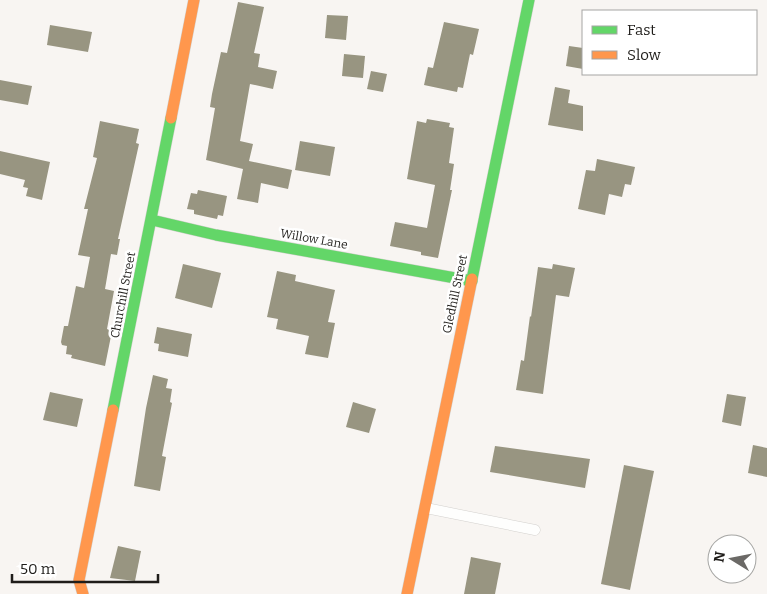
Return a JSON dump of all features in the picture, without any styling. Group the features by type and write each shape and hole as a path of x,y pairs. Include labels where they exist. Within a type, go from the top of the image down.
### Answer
{"street":[{"name":"Churchill Street","path":"83,594 79,580 152,220 194,0"},
{"name":"Gledhill Street","path":"407,594 529,0"},
{"name":"Willow Lane","path":"152,220 216,235 472,281"}],"lane":[{"path":"425,508 535,530"}],"building":[{"path":"238,2 264,7 254,53 260,54 258,67 277,71 273,89 250,84 240,141 253,144 249,161 292,170 288,189 261,183 258,203 237,199 243,169 206,160 215,108 210,107 212,94 221,52 227,53"},
{"path":"327,15 348,16 346,40 325,38"},
{"path":"444,22 479,29 473,55 470,54 463,88 458,87 457,92 424,85 428,67 433,68"},
{"path":"50,25 92,32 88,52 47,45"},
{"path":"569,46 582,48 582,69 566,66"},
{"path":"344,54 365,56 363,78 342,76"},
{"path":"371,71 387,74 383,92 367,89"},
{"path":"0,80 32,86 28,105 0,100"},
{"path":"555,87 570,90 568,103 583,106 583,131 548,125"},
{"path":"427,119 450,123 449,127 454,128 449,163 454,164 450,190 452,190 438,258 421,255 421,252 390,246 395,222 427,228 435,185 407,179 417,121 426,123"},
{"path":"100,121 139,129 136,143 139,144 118,239 120,239 117,255 111,254 105,289 114,291 107,329 112,331 105,366 71,358 72,355 66,354 67,346 62,345 61,342 64,326 68,326 76,286 84,288 90,257 78,255 88,209 84,209 97,158 93,157"},
{"path":"300,141 335,147 330,176 295,170"},
{"path":"0,151 50,162 42,200 26,196 28,188 23,187 25,180 0,174"},
{"path":"597,159 635,167 631,185 625,184 622,197 609,194 605,215 578,209 586,170 595,171"},
{"path":"198,190 227,196 223,216 218,215 217,219 194,214 194,210 187,209 191,193 197,194"},
{"path":"183,264 221,273 212,308 175,298"},
{"path":"553,264 575,268 569,297 556,295 543,394 516,390 521,360 524,361 538,267 552,269"},
{"path":"277,271 296,275 295,281 335,290 328,322 335,323 328,358 305,354 309,336 276,329 278,319 267,317"},
{"path":"157,327 192,334 188,357 158,351 159,344 154,343"},
{"path":"153,375 168,379 166,388 172,389 170,402 172,403 162,456 166,457 160,491 134,486"},
{"path":"50,392 83,399 77,427 43,420"},
{"path":"727,394 746,397 741,426 722,422"},
{"path":"353,402 376,409 369,433 346,427"},
{"path":"753,445 767,448 767,477 748,473"},
{"path":"495,446 590,459 585,488 490,472"},
{"path":"624,465 654,471 630,590 601,584"},
{"path":"118,546 141,551 135,581 110,578"},
{"path":"471,557 501,563 495,594 464,594"}],"traffic: fast":[{"path":"472,279 529,0"},
{"path":"113,410 171,118"},
{"path":"152,220 216,235 472,281"}],"traffic: slow":[{"path":"171,118 194,0"},
{"path":"407,594 472,279"},
{"path":"83,594 79,580 113,410"}]}
